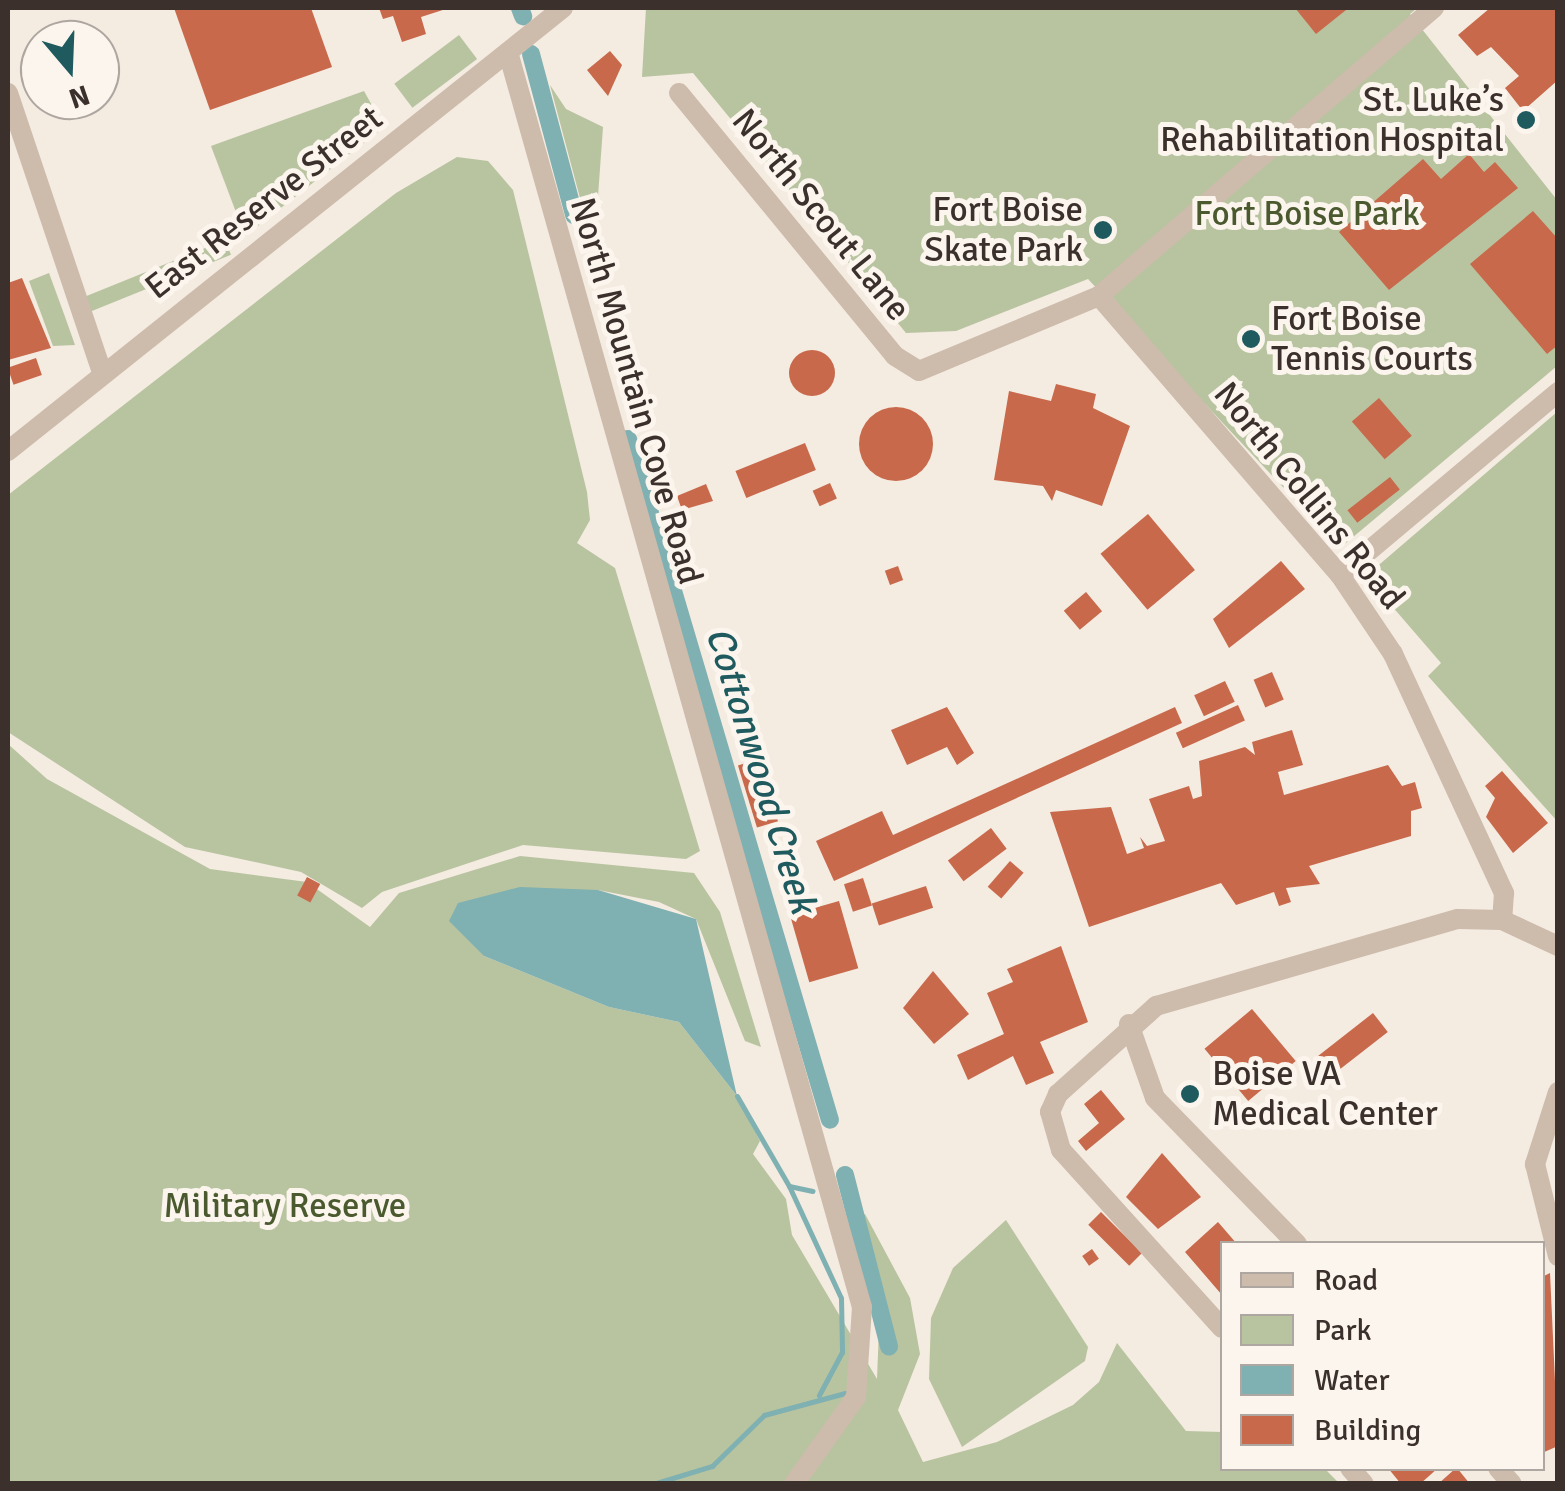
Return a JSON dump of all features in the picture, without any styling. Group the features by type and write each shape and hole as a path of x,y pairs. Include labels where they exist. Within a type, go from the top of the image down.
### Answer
{"street":[{"name":"East Reserve Street","path":"8,450 563,8"},
{"path":"1099,296 1434,8"},
{"name":"North Mountain Cove Road","path":"508,52 862,1306 856,1397 794,1484"},
{"path":"8,92 102,373"},
{"name":"North Scout Lane","path":"680,93 895,356 919,371 1099,296"},
{"name":"North Collins Road","path":"1099,296 1340,575 1394,654 1504,894 1502,920"},
{"path":"1340,575 1558,392"},
{"path":"1220,1326 1054,1136 1058,1094 1129,1024 1156,1006 1440,923 1502,920 1558,946"},
{"path":"1129,1024 1156,1098 1295,1241"},
{"path":"1558,1092 1535,1164 1558,1256"}],"green space":[{"name":"Fort Boise Park","path":"646,8 1417,8 1410,14 1557,200 1557,366 1340,548 1088,279 956,331 906,333 693,73 642,77"},
{"path":"459,35 477,59 412,108 394,84"},
{"path":"550,85 566,109 603,127 597,210 584,213"},
{"path":"364,91 384,127 245,236 211,146"},
{"path":"457,157 488,161 513,190 587,492 590,520 577,543 615,568 700,851 686,859 523,845 382,892 362,908 301,872 185,847 8,732 8,495 396,193"},
{"path":"225,240 231,255 84,314 79,299"},
{"path":"49,273 75,345 53,346 29,281"},
{"path":"1557,412 1557,821 1428,676 1441,663 1366,576"},
{"name":"Military Reserve","path":"8,744 47,779 210,869 307,882 370,927 399,893 520,856 694,873 720,912 761,1047 745,1041 696,919 659,902 598,890 484,956 609,1007 679,1022 737,1096 760,1141 753,1154 786,1199 792,1235 877,1379 880,1303 856,1217 865,1214 910,1298 920,1354 898,1410 923,1462 997,1442 1073,1405 1099,1382 1117,1343 1186,1431 1220,1432 1220,1471 1327,1471 1339,1483 8,1483"},
{"path":"1006,1220 1088,1347 1085,1361 962,1447 929,1379 931,1318 953,1268"}],"water":[{"path":"520,887 598,890 696,919 737,1096 679,1022 609,1007 484,956 449,921 458,903"}],"building":[{"path":"174,8 311,8 332,67 210,110"},
{"path":"379,8 449,8 421,17 426,34 402,42 393,16 383,19"},
{"path":"1295,8 1345,8 1346,10 1316,34"},
{"name":"St. Luke’s Rehabilitation Hospital","path":"1490,8 1558,8 1558,80 1523,111 1505,88 1519,76 1491,47 1477,56 1458,35"},
{"path":"610,51 622,65 608,96 587,70"},
{"path":"1469,154 1484,172 1495,162 1518,188 1389,290 1339,232 1423,159 1441,179"},
{"path":"1533,211 1558,239 1558,345 1547,354 1470,264"},
{"path":"22,278 51,348 8,360 8,283"},
{"path":"812,350 828,357 835,373 828,389 812,396 796,389 789,373 796,357"},
{"path":"36,358 42,375 13,385 8,368"},
{"path":"1056,384 1096,394 1093,408 1130,426 1102,506 1056,490 1052,501 1043,486 994,480 1009,391 1051,401"},
{"path":"1379,398 1412,436 1385,459 1352,422"},
{"path":"896,407 910,409 922,418 931,430 931,458 922,470 910,479 896,481 882,479 870,470 861,458 859,444 861,430 870,418 882,409"},
{"path":"805,443 816,470 746,498 735,471"},
{"path":"1390,477 1400,490 1357,523 1347,510"},
{"path":"830,483 837,499 820,506 813,491"},
{"path":"706,484 713,501 682,510 677,496"},
{"path":"1148,514 1195,570 1147,610 1101,554"},
{"path":"1281,561 1305,589 1229,648 1213,619"},
{"path":"898,566 903,580 890,585 885,571"},
{"path":"1086,592 1102,611 1080,630 1064,611"},
{"path":"1272,672 1284,700 1265,707 1254,680"},
{"path":"1225,681 1235,702 1204,716 1194,695"},
{"path":"1238,705 1245,721 1183,748 1176,733"},
{"path":"947,707 974,753 957,765 947,747 907,765 891,730"},
{"path":"1175,707 1182,723 834,881 816,841 882,811 893,835"},
{"path":"1292,730 1303,765 1278,772 1284,795 1388,765 1402,786 1415,782 1422,808 1411,811 1411,836 1309,866 1320,884 1286,888 1291,902 1279,906 1274,892 1236,905 1221,883 1089,927 1050,812 1111,807 1127,854 1144,848 1140,837 1147,846 1165,841 1149,799 1189,786 1193,799 1202,796 1199,761 1245,747 1255,755 1252,742"},
{"path":"759,759 778,821 757,828 738,765"},
{"path":"1502,771 1548,823 1513,853 1486,817 1495,798 1485,786"},
{"path":"991,828 1007,849 964,881 948,860"},
{"path":"1010,861 1024,873 1001,898 988,887"},
{"path":"307,877 320,884 310,903 297,896"},
{"path":"863,878 872,906 853,912 844,884"},
{"path":"926,886 933,908 879,925 872,904"},
{"path":"839,901 858,968 809,982 790,915"},
{"path":"1061,946 1088,1022 1040,1042 1054,1073 1026,1085 1013,1056 968,1080 957,1055 1004,1034 987,993 1013,982 1007,969"},
{"path":"933,971 969,1014 934,1044 903,1008"},
{"path":"1252,1009 1296,1061 1248,1101 1205,1049"},
{"path":"1373,1013 1388,1032 1329,1078 1314,1059"},
{"path":"1101,1090 1125,1119 1086,1151 1078,1141 1099,1123 1084,1104"},
{"path":"1162,1153 1201,1197 1158,1229 1126,1197"},
{"path":"1101,1212 1142,1253 1129,1266 1088,1225"},
{"path":"1218,1222 1234,1241 1220,1241 1220,1293 1185,1252"},
{"path":"1092,1249 1099,1259 1089,1266 1082,1256"},
{"path":"1550,1273 1558,1446 1545,1452 1545,1276"},
{"path":"1390,1471 1435,1471 1420,1484 1401,1484"},
{"path":"1453,1471 1459,1471 1470,1484 1438,1484"}],"waterway":[{"path":"520,8 523,16"},
{"name":"Cottonwood Creek","path":"531,54 574,215"},
{"name":"Cottonwood Creek","path":"628,439 830,1120"},
{"path":"737,1096 789,1186 812,1191"},
{"name":"Cottonwood Creek","path":"845,1175 889,1346"},
{"path":"789,1186 841,1298 842,1352 819,1395"},
{"name":"Cottonwood Creek","path":"653,1484 712,1466 764,1415 845,1393"},
{"name":"Cottonwood Creek","path":"549,1484 596,1484"}],"place":[{"name":"St. Luke’s Rehabilitation Hospital","path":"1526,120"},
{"name":"Fort Boise Skate Park","path":"1103,230"},
{"name":"Fort Boise Tennis Courts","path":"1251,339"},
{"name":"Boise VA Medical Center","path":"1190,1094"}]}
